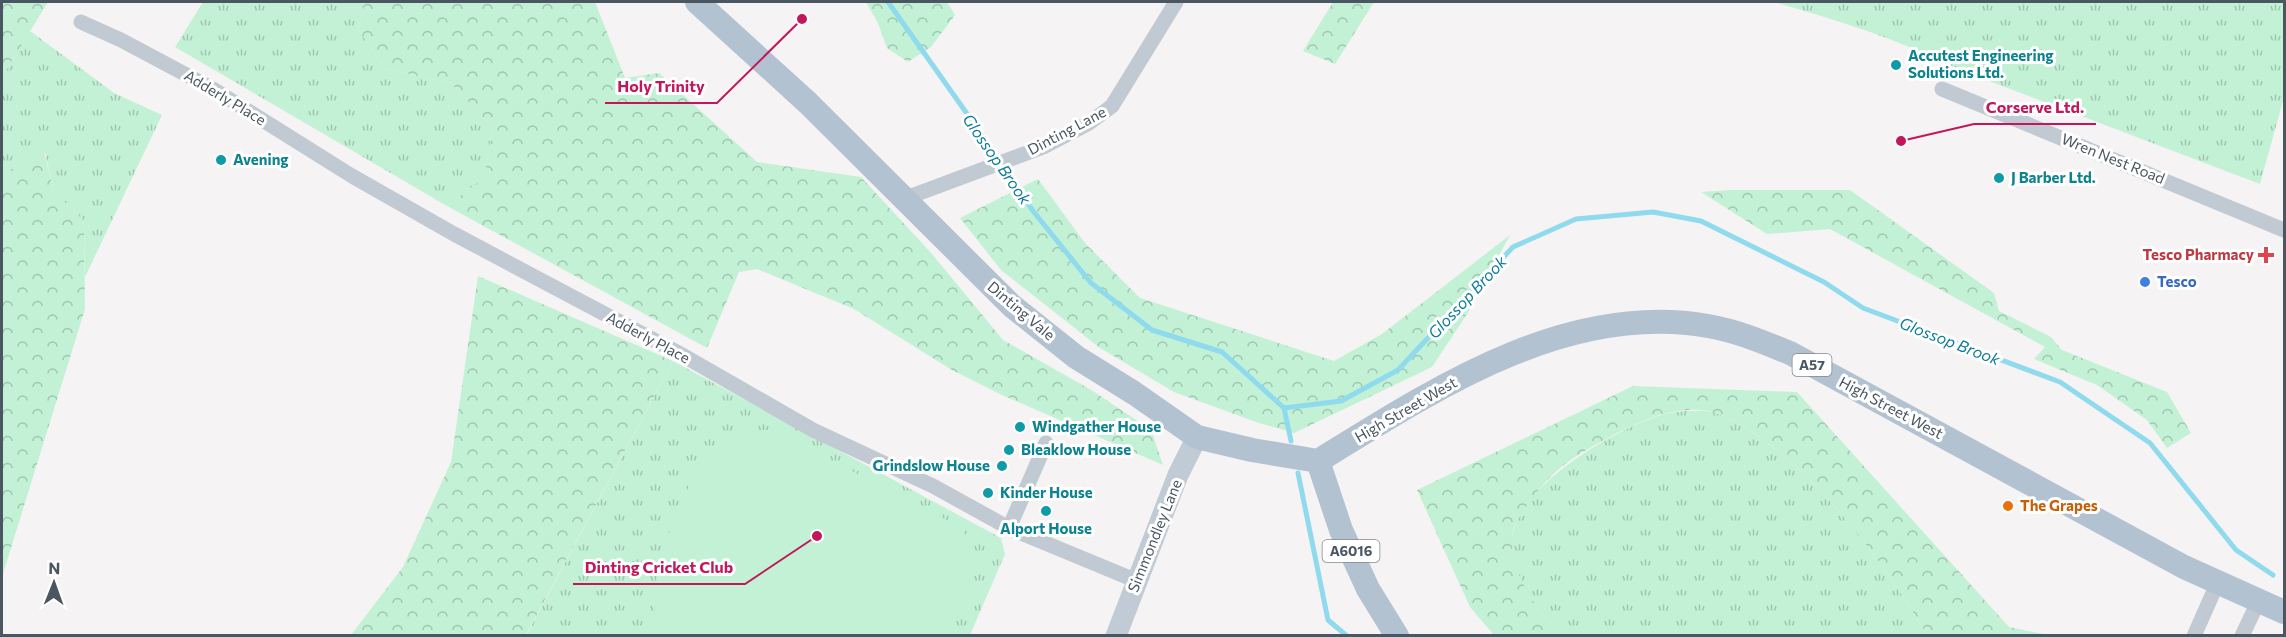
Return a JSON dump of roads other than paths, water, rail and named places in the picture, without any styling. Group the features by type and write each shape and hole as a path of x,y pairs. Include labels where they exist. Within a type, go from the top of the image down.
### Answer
{"main road":[{"name":"Dinting Vale","path":"697,2 808,103 1012,306 1076,357 1134,393 1197,438 1318,461"},
{"name":"High Street West","path":"1318,461 1456,381 1508,355 1535,345 1598,328 1641,323 1670,322 1707,326 1746,335 1790,353 2217,584 2284,612"},
{"name":"A6016","path":"1318,461 1341,530 1368,589 1397,636"}],"street":[{"name":"Dinting Lane","path":"906,198 1042,147 1089,123 1112,106 1176,2"},
{"name":"Adderly Place","path":"81,22 121,40 213,89 352,176 454,234 684,356 813,430 933,486 1009,528 1137,581"},
{"name":"Wren Nest Road","path":"1942,89 2284,230"},
{"name":"Simmondley Lane","path":"1116,636 1178,476 1197,438"},
{"path":"1009,528 1046,443"},
{"path":"2194,636 2217,584"},
{"path":"2242,636 2258,602"}],"waterway":[{"name":"Glossop Brook","path":"888,2 1033,211 1091,283 1152,330 1222,352 1284,408 1341,401 1398,370 1513,247 1576,219 1653,212 1701,221 1824,282 1863,308 2060,382 2150,443 2236,550 2273,575"},
{"path":"1284,408 1291,441"},
{"path":"1298,473 1328,620 1347,636"}],"place":[{"name":"Holy Trinity","path":"802,19"},
{"name":"Accutest Engineering Solutions Ltd.","path":"1896,65"},
{"name":"Corserve Ltd.","path":"1901,141"},
{"name":"Avening","path":"221,160"},
{"name":"J Barber Ltd.","path":"1999,178"},
{"name":"Tesco Pharmacy","path":"2266,255"},
{"name":"Tesco","path":"2145,282"},
{"name":"Windgather House","path":"1020,427"},
{"name":"Bleaklow House","path":"1009,450"},
{"name":"Grindslow House","path":"1002,466"},
{"name":"Kinder House","path":"988,493"},
{"name":"The Grapes","path":"2008,506"},
{"name":"Alport House","path":"1046,511"},
{"name":"Dinting Cricket Club","path":"817,536"}]}
